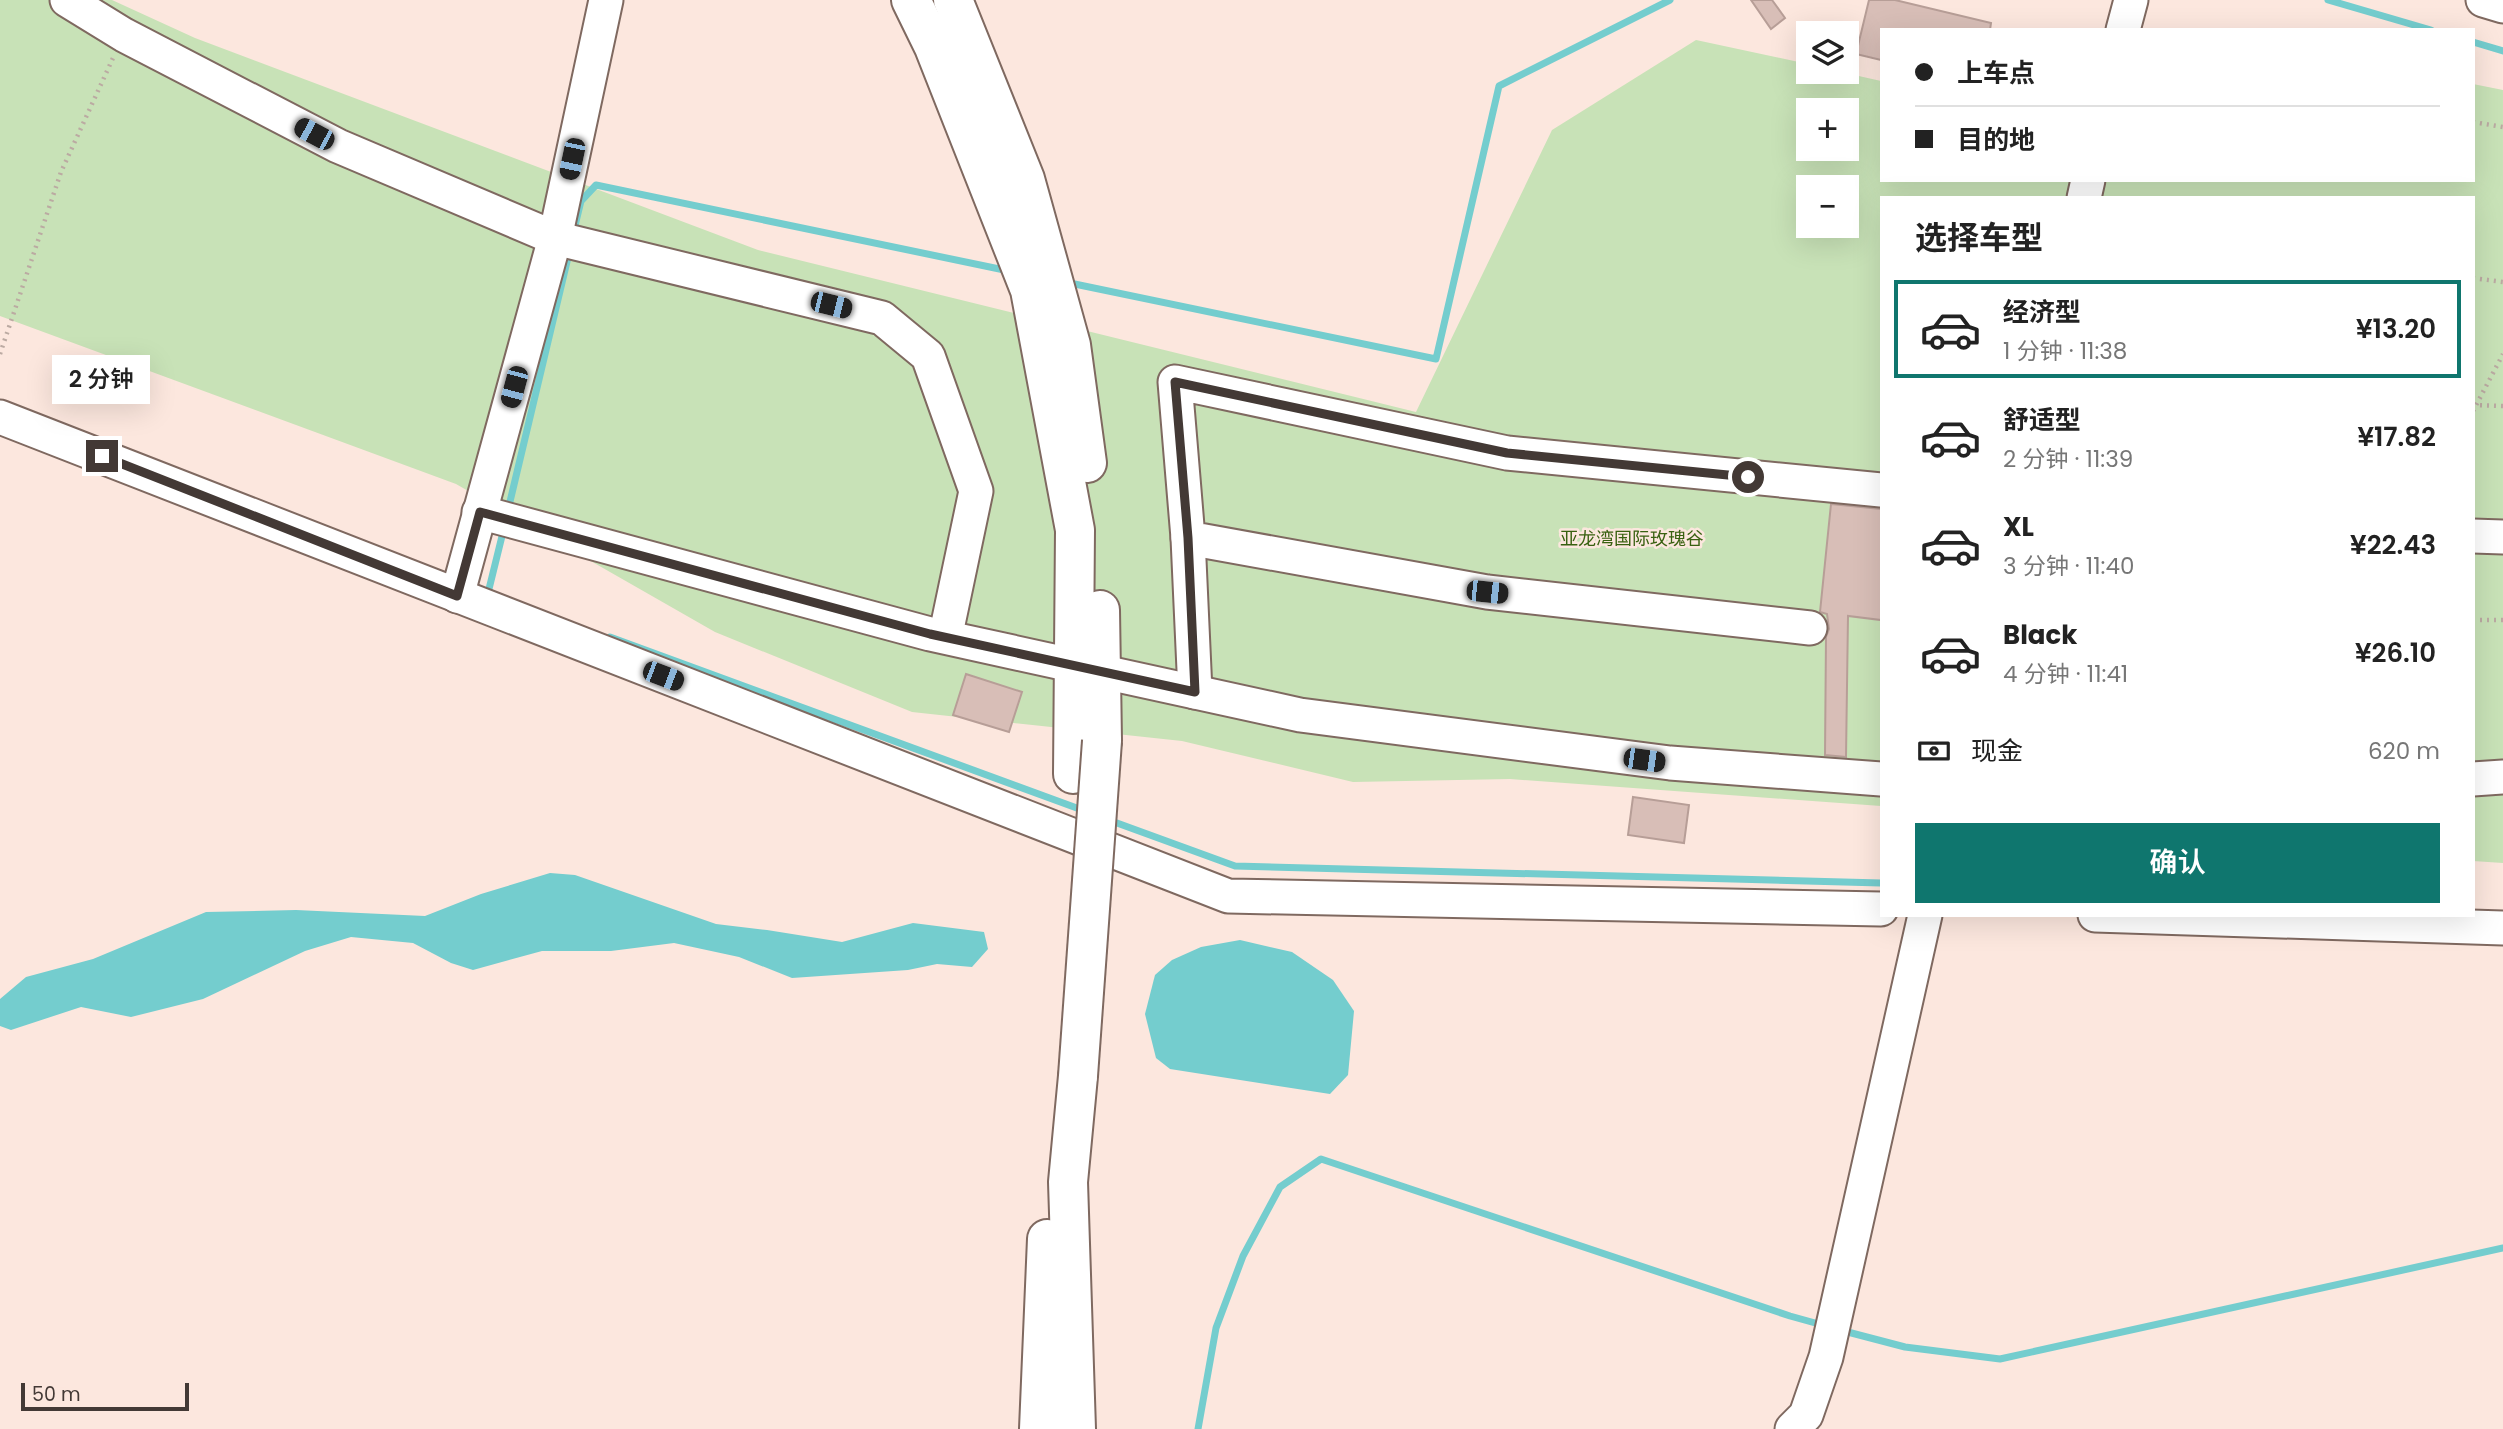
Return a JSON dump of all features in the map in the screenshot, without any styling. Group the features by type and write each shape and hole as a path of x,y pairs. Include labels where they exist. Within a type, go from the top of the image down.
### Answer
{"main road":[{"path":"911,0 934,47 1030,290 1075,530 1066,1076 1076,1429"},
{"path":"953,0 1025,178 1071,345 1099,547 1102,741 1066,1076 1039,1429"}],"street":[{"path":"67,0 124,35 338,146 555,238 882,318 928,356 976,491 948,624"},
{"path":"457,596 555,238 606,0"},
{"path":"2124,28 2131,0"},
{"path":"2483,0 2503,6"},
{"path":"1195,692 1188,538 1175,382 1507,453 1880,490"},
{"path":"0,417 1228,896 1880,909"},
{"path":"480,512 930,634 1300,715 1670,763 1880,779"},
{"path":"2475,536 2503,537"},
{"path":"1188,538 1487,592 1810,628"},
{"path":"2475,779 2503,777"},
{"path":"1792,1429 1806,1415 1826,1357 1925,917"},
{"path":"2158,917 2503,928"}],"path":[{"path":"0,354 61,172 124,35"},
{"path":"2475,122 2503,127"},
{"path":"2475,278 2503,282"},
{"path":"2475,403 2503,354"},
{"path":"2475,407 2503,406"},
{"path":"2475,620 2503,620"}],"green space":[{"name":"亚龙湾国际玫瑰谷","path":"0,0 112,0 195,38 758,250 1416,412 1552,130 1696,40 1796,61 1796,84 1859,84 1859,76 1880,81 1880,182 2475,182 2475,84 2503,90 2503,863 2475,861 2475,196 1880,196 1880,806 1510,779 1353,782 1182,741 912,712 715,632 456,484 0,316"}],"water":[{"path":"550,873 575,875 716,924 842,942 913,923 984,932 988,949 972,967 937,964 908,970 792,978 739,957 674,943 611,951 542,951 473,970 451,963 413,943 351,937 305,951 203,999 131,1017 81,1007 11,1030 0,1026 0,999 26,977 93,959 206,912 296,910 425,916 481,894"},
{"path":"1240,940 1292,952 1333,980 1354,1011 1348,1075 1330,1094 1170,1069 1156,1058 1145,1014 1155,975 1172,960 1201,947"}],"building":[{"path":"1751,0 1772,0 1785,18 1771,29"},
{"path":"1869,0 1895,0 1991,23 1990,28 1880,28 1880,60 1859,55 1859,42"},
{"path":"1831,504 1880,509 1880,620 1848,616 1846,757 1825,755 1826,637 1829,629 1827,614 1820,612"},
{"path":"966,674 1022,692 1009,732 953,715"},
{"path":"1633,797 1689,805 1684,843 1628,835"}],"waterway":[{"path":"1065,282 1436,359 1499,86 1670,0"},
{"path":"2328,0 2424,28"},
{"path":"2475,43 2503,51"},
{"path":"573,234 581,201 596,185 1009,271"},
{"path":"508,510 570,249"},
{"path":"488,593 504,528"},
{"path":"610,637 1085,811"},
{"path":"1106,819 1235,866 1880,883"},
{"path":"1198,1429 1216,1328 1243,1256 1280,1187 1321,1159 1826,1326"},
{"path":"1840,1330 1905,1347 2000,1359 2503,1248"}],"route":[{"path":"102,456 457,596 480,512 930,634 1195,692 1188,538 1175,382 1507,453 1748,477"}]}
